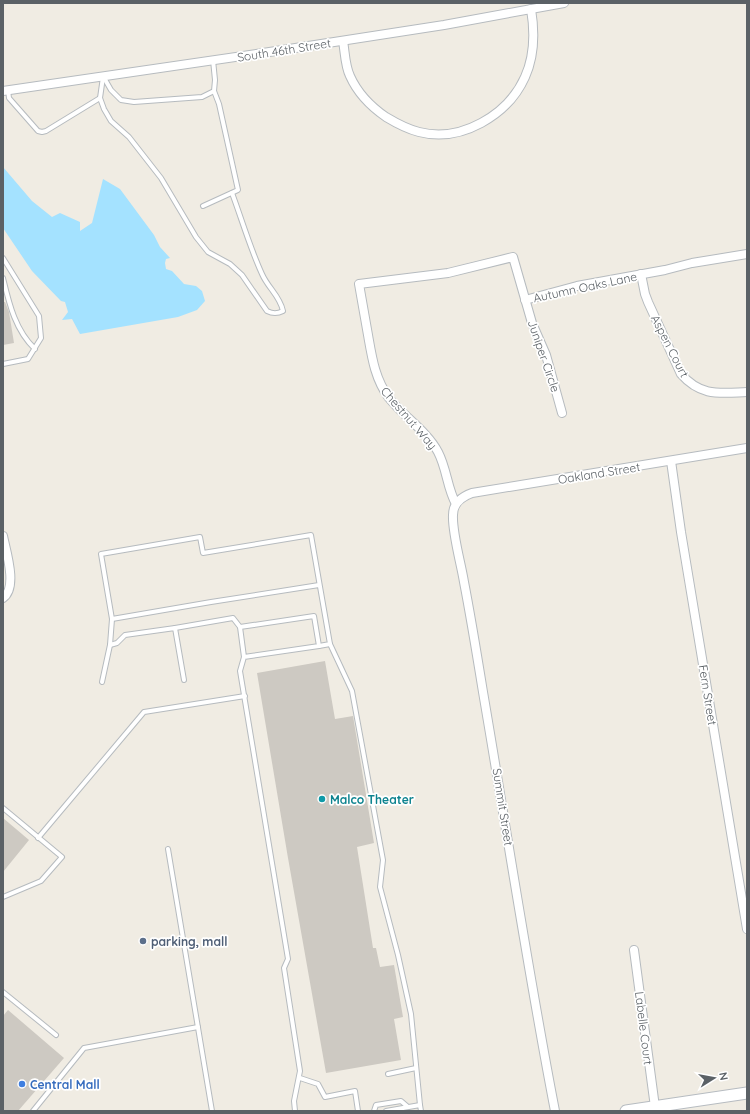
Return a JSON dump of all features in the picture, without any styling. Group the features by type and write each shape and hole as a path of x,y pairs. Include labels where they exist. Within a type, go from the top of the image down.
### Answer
{"main road":[{"path":"626,1111 747,1093"}],"street":[{"name":"South 46th Street","path":"5,90 343,41 444,25 564,3"},
{"path":"343,41 349,75 357,90 373,108 393,121 420,132 441,134 474,126 487,120 503,108 518,90 525,78 533,50 534,28 531,9"},
{"name":"Autumn Oaks Lane","path":"359,284 448,273 513,257 525,300 577,286 692,263 747,254"},
{"name":"Aspen Court","path":"641,274 644,294 682,374 688,382 705,392 747,392"},
{"name":"Chestnut Way","path":"359,284 373,366 378,379 390,399 430,440 438,451 444,464 452,496 456,504"},
{"name":"Juniper Circle","path":"525,300 532,323 546,356 562,413"},
{"name":"Oakland Street","path":"456,504 462,497 472,493 747,448"},
{"name":"Fern Street","path":"671,461 682,540 747,929"},
{"name":"Summit Street","path":"456,504 453,516 454,530 554,1111"},
{"path":"3,536 11,581 10,588 4,597"},
{"name":"Labelle Court","path":"634,950 655,1107"}],"lane":[{"path":"203,206 238,190 219,104 214,91 215,80 213,60"},
{"path":"103,76 111,90 121,100 134,102 202,97 214,91"},
{"path":"103,76 100,98 104,109 111,121 130,137 161,178 196,237 208,252 230,264 242,275 267,311 273,314 284,311 277,296 263,277 232,193"},
{"path":"5,90 9,98 38,131 42,132 100,98"},
{"path":"3,258 39,316 41,338 28,359 3,364"},
{"path":"3,278 10,310 28,342 35,349"},
{"path":"102,682 110,645 112,619 102,554 200,537 202,553 310,535 330,644 352,691 383,860 380,887 398,955 411,1014 421,1111"},
{"path":"112,619 319,585"},
{"path":"240,627 314,616 320,646"},
{"path":"110,645 117,643 125,635 234,618 240,627 244,657 240,671 288,959 284,968 300,1071 300,1078 294,1101 295,1111"},
{"path":"175,628 184,680"},
{"path":"244,657 330,644"},
{"path":"38,838 144,712 245,696"},
{"path":"3,808 62,857 41,882 3,897"},
{"path":"168,849 212,1111"},
{"path":"3,999 5,994 56,1035"},
{"path":"33,1111 84,1048 198,1027"},
{"path":"388,1074 416,1068"},
{"path":"300,1078 318,1084 325,1096 355,1091 358,1111"},
{"path":"374,1111 376,1105 401,1101 408,1107"},
{"path":"386,1111 420,1105"}],"water":[{"path":"3,167 32,201 52,217 60,213 80,222 80,231 92,223 103,179 120,189 154,235 160,247 170,258 166,259 166,269 172,271 184,284 196,286 202,291 205,301 197,310 178,317 80,334 72,319 62,320 68,312 65,302 61,301 32,271 3,228"}],"building":[{"path":"3,302 5,302 9,312 14,343 3,345"},
{"path":"325,661 335,719 353,716 374,843 357,847 373,948 376,948 380,967 394,965 403,1017 394,1019 401,1060 326,1073 257,673"},
{"path":"3,818 29,840 3,872"},
{"name":"Central Mall","path":"8,1010 64,1058 18,1111 3,1111 3,1016"}],"place":[{"name":"Malco Theater","path":"322,799"},
{"name":"parking, mall","path":"143,941"},
{"name":"Central Mall","path":"22,1084"}]}
